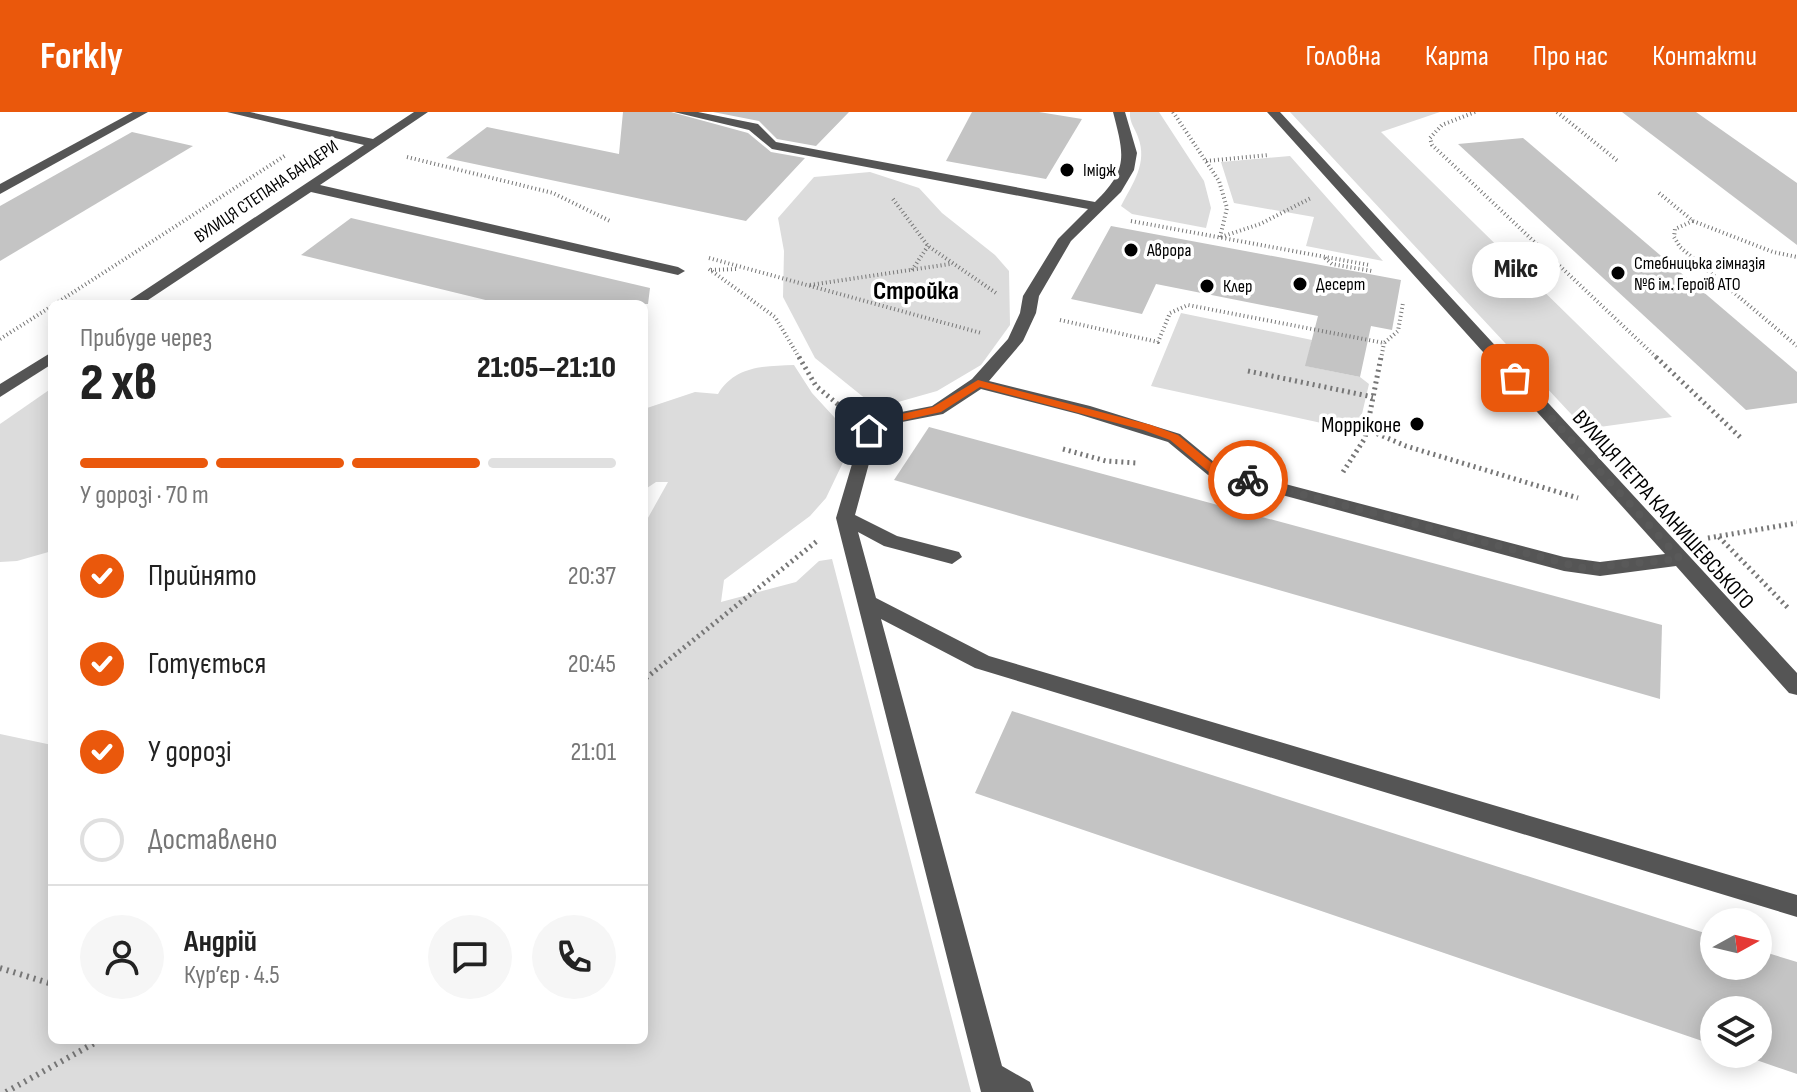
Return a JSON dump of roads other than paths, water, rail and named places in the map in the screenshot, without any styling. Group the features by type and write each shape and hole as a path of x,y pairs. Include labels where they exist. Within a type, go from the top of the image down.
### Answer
{"street":[{"path":"0,190 142,112"},
{"path":"233,112 375,143"},
{"name":"ВУЛИЦЯ СТЕПАНА БАНДЕРИ","path":"138,300 422,112"},
{"path":"680,112 753,127 772,145 1095,210"},
{"path":"1020,1092 993,1083 845,518 869,431 892,419 937,410 978,383 1015,341 1028,313 1031,296 1065,239 1116,189 1127,170 1130,153 1119,112"},
{"name":"ВУЛИЦЯ ПЕТРА КАЛНИШЕВСЬКОГО","path":"1273,112 1797,687"},
{"path":"309,187 678,271"},
{"path":"0,392 48,360"},
{"path":"978,383 1174,438 1214,471 1583,568 1680,559"},
{"path":"845,518 891,541 952,557"},
{"path":"868,603 982,662 1797,906"}],"place":[{"name":"Імідж","path":"1067,170"},
{"name":"Аврора","path":"1131,250"},
{"name":"Стебницька гімназія №6 ім. Героїв АТО","path":"1618,273"},
{"name":"Десерт","path":"1300,284"},
{"name":"Клер","path":"1207,286"},
{"name":"Мікс","path":"1515,378"},
{"name":"Морріконе","path":"1417,424"}],"district":[{"name":"Стройка","path":"916,290"}]}
